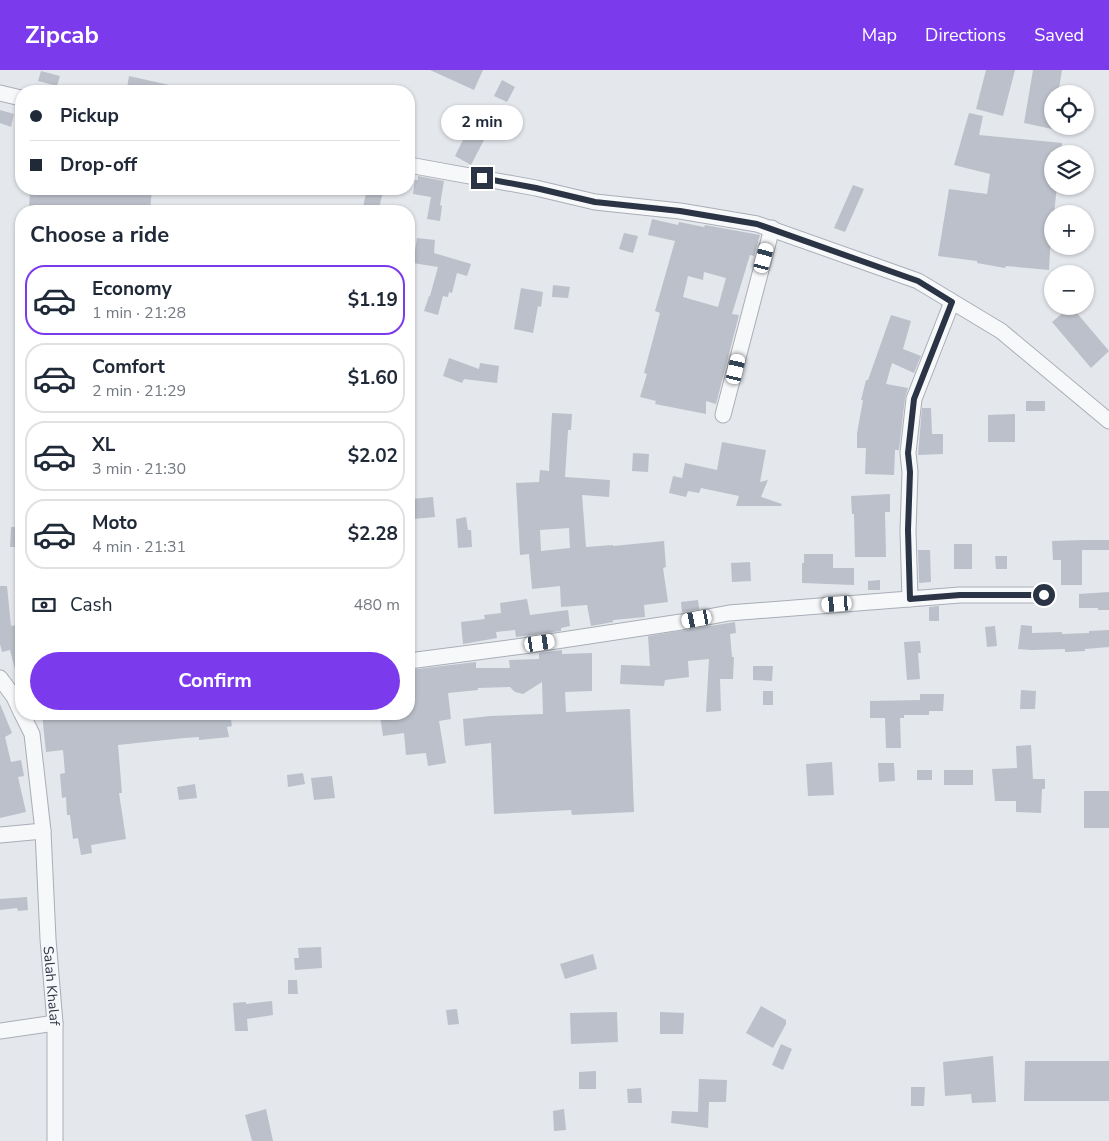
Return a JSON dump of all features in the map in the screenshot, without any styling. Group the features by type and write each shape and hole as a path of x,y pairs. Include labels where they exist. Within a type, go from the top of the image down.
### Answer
{"street":[{"path":"0,94 15,97"},
{"path":"415,167 536,188 595,202 680,211 757,224 918,281 1001,331 1109,421"},
{"path":"722,415 772,228"},
{"path":"910,599 908,530 910,472 908,453 914,399 952,302"},
{"path":"415,660 522,646 729,614 960,595 1044,595"},
{"name":"Salah Khalaf","path":"0,678 15,694"},
{"name":"Salah Khalaf","path":"25,720 32,734 43,831 48,938 55,1023 55,1141"},
{"path":"0,835 43,831"},
{"path":"0,1031 55,1023"}],"building":[{"path":"430,70 483,70 474,90"},
{"path":"986,70 1015,70 1003,116 976,109"},
{"path":"1033,70 1062,70 1060,85 1044,85 1044,127 1024,123"},
{"path":"41,71 60,76 57,85 38,81"},
{"path":"129,76 169,85 128,85"},
{"path":"502,80 515,87 507,102 494,96"},
{"path":"0,110 14,114 11,127 0,123"},
{"path":"477,112 491,119 483,135 486,136 471,165 455,156"},
{"path":"969,113 983,116 979,135 1062,143 1062,145 1044,145 1044,195 1056,195 1055,205 1044,205 1044,255 1050,255 1049,265 1044,265 1044,270 1006,266 1005,268 977,263 977,261 938,256 949,189 987,194 990,174 954,165"},
{"path":"418,176 444,181 440,205 442,206 440,221 427,219 431,197 415,194 415,180 418,180"},
{"path":"853,185 864,189 845,232 834,228"},
{"path":"30,195 151,195 151,205 29,205"},
{"path":"366,195 382,195 380,205 363,205"},
{"path":"652,219 678,225 679,222 704,227 705,225 760,235 754,256 750,255 732,314 739,315 716,404 706,401 706,414 655,404 656,401 640,397 647,374 644,373 660,313 655,311 675,241 648,235","holes":["704,272 726,278 718,307 683,297 688,276 703,280"]},
{"path":"624,233 638,236 633,253 619,249"},
{"path":"417,238 435,240 434,253 471,264 467,276 457,273 452,293 449,292 448,297 443,296 438,315 424,311 438,267 415,263"},
{"path":"553,285 570,287 568,298 552,297"},
{"path":"521,288 543,292 541,307 538,306 533,333 514,329"},
{"path":"891,315 911,321 903,349 921,356 914,373 892,363 886,384 908,388 905,398 899,450 895,450 894,475 865,474 866,448 857,448 857,433 863,400 861,400 866,380 868,380"},
{"path":"1060,315 1079,315 1109,351 1091,368 1052,322"},
{"path":"449,358 479,369 480,363 499,366 497,383 464,379 462,383 443,376"},
{"path":"1026,401 1045,401 1045,411 1026,411"},
{"path":"922,408 931,408 932,434 943,434 943,454 918,455"},
{"path":"552,413 572,414 571,430 568,430 565,477 610,480 609,497 582,495 586,547 664,541 666,567 663,568 668,602 644,605 645,617 613,620 613,622 591,626 587,605 561,607 560,586 532,589 529,554 520,555 516,483 539,482 540,470 549,471","holes":["569,528 570,548 541,551 540,530"]},
{"path":"1015,414 1015,442 988,442 988,415"},
{"path":"722,442 766,450 760,482 768,480 761,497 782,504 781,506 736,506 739,496 701,488 699,493 688,491 686,497 669,493 673,476 682,478 685,463 717,470"},
{"path":"633,453 649,454 648,472 632,471"},
{"path":"890,494 890,512 885,512 886,557 855,557 854,514 852,514 851,496"},
{"path":"433,497 435,517 415,519 415,499"},
{"path":"466,517 468,530 471,530 472,547 458,548 456,519"},
{"path":"11,527 15,527 15,547 10,547"},
{"path":"1109,540 1109,550 1082,550 1082,585 1061,585 1061,560 1053,560 1052,541"},
{"path":"954,544 972,544 972,569 954,569"},
{"path":"918,550 930,550 931,582 919,583"},
{"path":"804,554 833,554 833,568 854,568 854,585 802,583"},
{"path":"995,556 1007,556 1007,569 996,569"},
{"path":"750,562 751,581 732,582 731,563"},
{"path":"880,580 880,590 868,590 868,581"},
{"path":"0,586 7,586 11,626 15,625 15,669 10,650 2,652 0,644"},
{"path":"1109,592 1109,610 1079,608 1079,594"},
{"path":"527,599 530,615 568,610 570,626 561,628 561,631 516,637 515,630 496,632 497,638 463,644 461,622 485,619 484,615 501,613 500,603"},
{"path":"698,600 699,609 682,612 681,602"},
{"path":"939,606 939,621 929,621 929,607"},
{"path":"735,622 736,633 730,634 732,657 734,657 733,679 720,679 721,711 706,712 709,659 688,661 689,677 665,680 664,686 620,684 621,665 650,666 648,636"},
{"path":"1021,625 1032,626 1032,633 1089,633 1089,631 1109,630 1109,647 1065,652 1065,649 1018,649"},
{"path":"995,626 997,646 987,647 985,627"},
{"path":"920,641 921,653 918,653 920,679 907,680 904,642"},
{"path":"562,650 562,654 592,653 592,691 565,692 566,712 630,709 634,812 572,815 571,810 494,814 491,743 465,746 463,719 543,714 542,682 523,694 515,692 510,687 478,688 478,690 448,693 451,719 439,721 446,763 428,766 426,753 406,755 404,733 383,736 381,720 415,720 415,669 476,662 476,668 510,668 509,660 539,659 539,653"},
{"path":"753,666 773,666 772,681 753,680"},
{"path":"1021,690 1036,691 1035,709 1020,709"},
{"path":"763,691 773,691 773,705 763,705"},
{"path":"920,694 944,694 943,711 929,711 929,715 904,715 904,718 900,718 901,748 886,748 885,718 870,718 870,701 920,700"},
{"path":"0,704 12,733 5,737 11,762 21,760 24,776 18,777 26,812 0,818"},
{"path":"43,720 231,720 232,726 227,727 229,737 199,740 199,737 184,738 118,745 122,793 119,793 126,839 91,845 92,853 81,855 78,838 73,839 70,815 67,815 66,797 62,798 60,774 65,773 63,750 46,752"},
{"path":"1031,745 1033,779 1045,779 1045,789 1042,789 1041,813 1016,812 1016,801 995,801 992,769 1017,768 1016,746"},
{"path":"832,762 834,795 808,796 806,764"},
{"path":"878,763 894,763 895,781 879,782"},
{"path":"917,770 932,770 932,780 917,780"},
{"path":"944,770 973,770 973,785 944,785"},
{"path":"303,773 305,784 288,787 287,775"},
{"path":"332,776 335,798 314,800 311,778"},
{"path":"195,784 197,798 179,800 177,787"},
{"path":"1084,791 1109,791 1109,828 1084,828"},
{"path":"27,897 28,910 18,911 17,908 0,910 0,899"},
{"path":"321,947 322,968 295,970 294,958 299,958 298,948"},
{"path":"593,954 597,969 565,979 560,964"},
{"path":"288,980 297,980 298,994 288,994"},
{"path":"272,1001 273,1015 247,1019 248,1031 235,1031 233,1003 246,1002 246,1004"},
{"path":"761,1006 786,1020 786,1024 773,1048 746,1033"},
{"path":"457,1009 459,1024 448,1025 446,1010"},
{"path":"617,1012 618,1042 571,1044 570,1013"},
{"path":"660,1012 684,1013 683,1034 660,1034"},
{"path":"781,1044 792,1049 783,1070 772,1065"},
{"path":"993,1056 996,1102 972,1103 971,1094 945,1096 943,1062"},
{"path":"1025,1061 1109,1061 1109,1101 1024,1101"},
{"path":"596,1071 596,1089 579,1089 579,1072"},
{"path":"699,1079 727,1080 726,1102 709,1102 708,1128 671,1123 672,1111 698,1112"},
{"path":"911,1087 925,1087 924,1106 911,1106"},
{"path":"641,1088 642,1103 628,1103 627,1089"},
{"path":"266,1109 273,1141 252,1141 245,1115"},
{"path":"564,1109 566,1130 554,1131 553,1111"}],"route":[{"path":"482,178 595,202 680,211 757,224 918,281 952,302 914,399 908,453 910,472 908,530 910,599 960,595 1044,595"}]}
